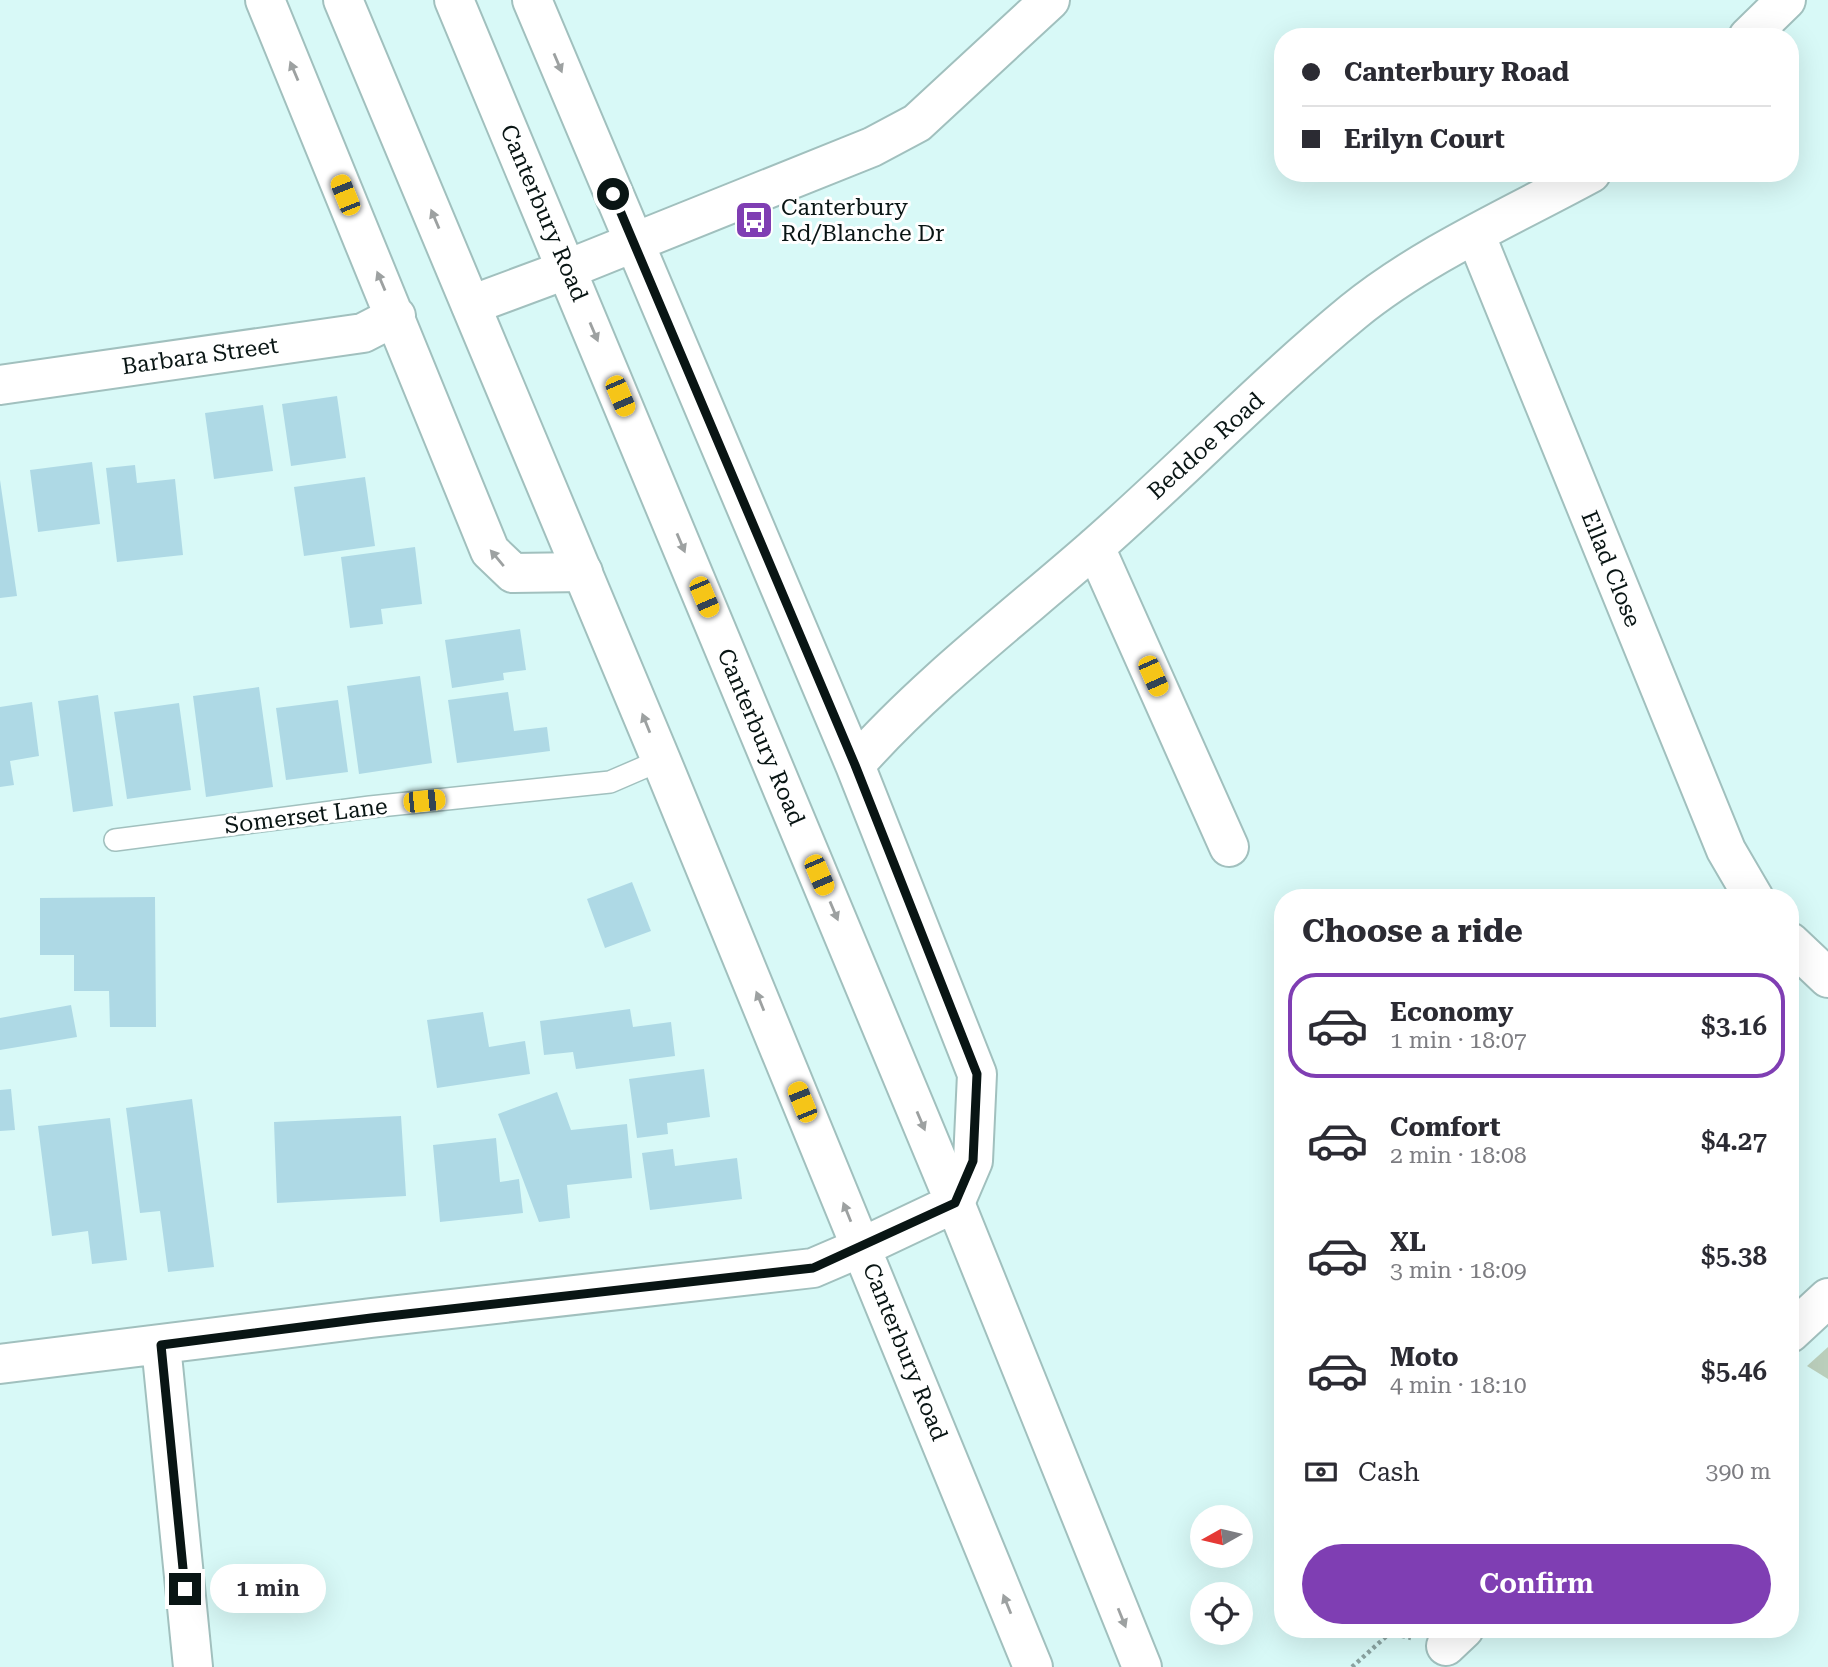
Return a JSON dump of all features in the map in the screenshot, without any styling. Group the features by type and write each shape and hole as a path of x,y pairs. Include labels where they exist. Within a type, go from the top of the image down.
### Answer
{"street":[{"path":"265,0 490,551 513,573 583,572"},
{"name":"Canterbury Road","path":"343,0 661,760 1033,1667"},
{"name":"Canterbury Road","path":"454,0 955,1203 1142,1667"},
{"path":"0,1364 371,1318 813,1268 955,1203 973,1161 977,1074 855,765 532,0"},
{"path":"471,305 872,147 917,123 1050,0"},
{"path":"1757,28 1786,0"},
{"name":"Beddoe Road","path":"855,765 877,740 978,648 1096,547 1353,312 1416,267 1575,182"},
{"name":"Ellad Close","path":"1476,236 1726,850 1749,889"},
{"name":"Barbara Street","path":"0,385 363,333 396,316"},
{"path":"1096,547 1229,847"},
{"path":"1799,951 1828,978"},
{"path":"1799,1325 1828,1298"},
{"path":"161,1345 193,1667"}],"lane":[{"name":"Somerset Lane","path":"115,841 370,807 610,782 661,760"}],"path":[{"path":"1352,1667 1384,1638"}],"green space":[{"path":"1828,1347 1828,1379 1807,1366"}],"building":[{"path":"337,396 346,458 291,466 282,404"},
{"path":"263,405 273,471 214,479 205,413"},
{"path":"92,462 100,524 38,532 30,470"},
{"path":"135,465 137,483 175,479 183,555 117,562 106,468"},
{"path":"365,477 375,546 304,556 294,487"},
{"path":"0,480 17,596 0,598"},
{"path":"415,547 422,604 381,609 383,624 350,628 341,557"},
{"path":"520,629 526,670 503,673 504,680 452,688 445,640"},
{"path":"420,676 432,763 359,774 347,686"},
{"path":"259,687 273,787 206,797 193,696"},
{"path":"508,692 514,731 547,727 550,751 457,763 448,700"},
{"path":"98,695 113,806 73,812 58,701"},
{"path":"338,700 348,772 286,780 276,708"},
{"path":"32,702 39,756 10,761 14,785 0,787 0,707"},
{"path":"179,703 191,790 127,799 114,712"},
{"path":"632,882 651,931 605,948 587,899"},
{"path":"155,897 156,1027 110,1027 109,991 74,991 74,955 40,955 40,898"},
{"path":"71,1005 77,1037 0,1050 0,1018"},
{"path":"630,1009 633,1027 671,1022 675,1056 576,1069 573,1052 544,1055 540,1021"},
{"path":"483,1012 489,1047 525,1041 530,1074 437,1088 427,1020"},
{"path":"704,1069 710,1117 667,1123 668,1134 637,1138 629,1079"},
{"path":"11,1089 15,1130 0,1131 0,1090"},
{"path":"557,1092 571,1130 627,1124 632,1178 567,1185 570,1218 539,1222 498,1114"},
{"path":"192,1099 214,1267 168,1272 160,1211 140,1213 126,1108"},
{"path":"401,1116 406,1196 277,1203 274,1122"},
{"path":"110,1118 127,1260 92,1264 88,1231 52,1236 38,1126"},
{"path":"496,1138 500,1182 519,1179 523,1213 440,1222 433,1145"},
{"path":"673,1149 675,1166 737,1158 742,1199 650,1210 642,1153"}],"place":[{"name":"Canterbury Rd/Blanche Dr","path":"754,220"}],"route":[{"path":"185,1589 161,1345 371,1318 813,1268 955,1203 973,1161 977,1074 855,765 613,194"}]}
